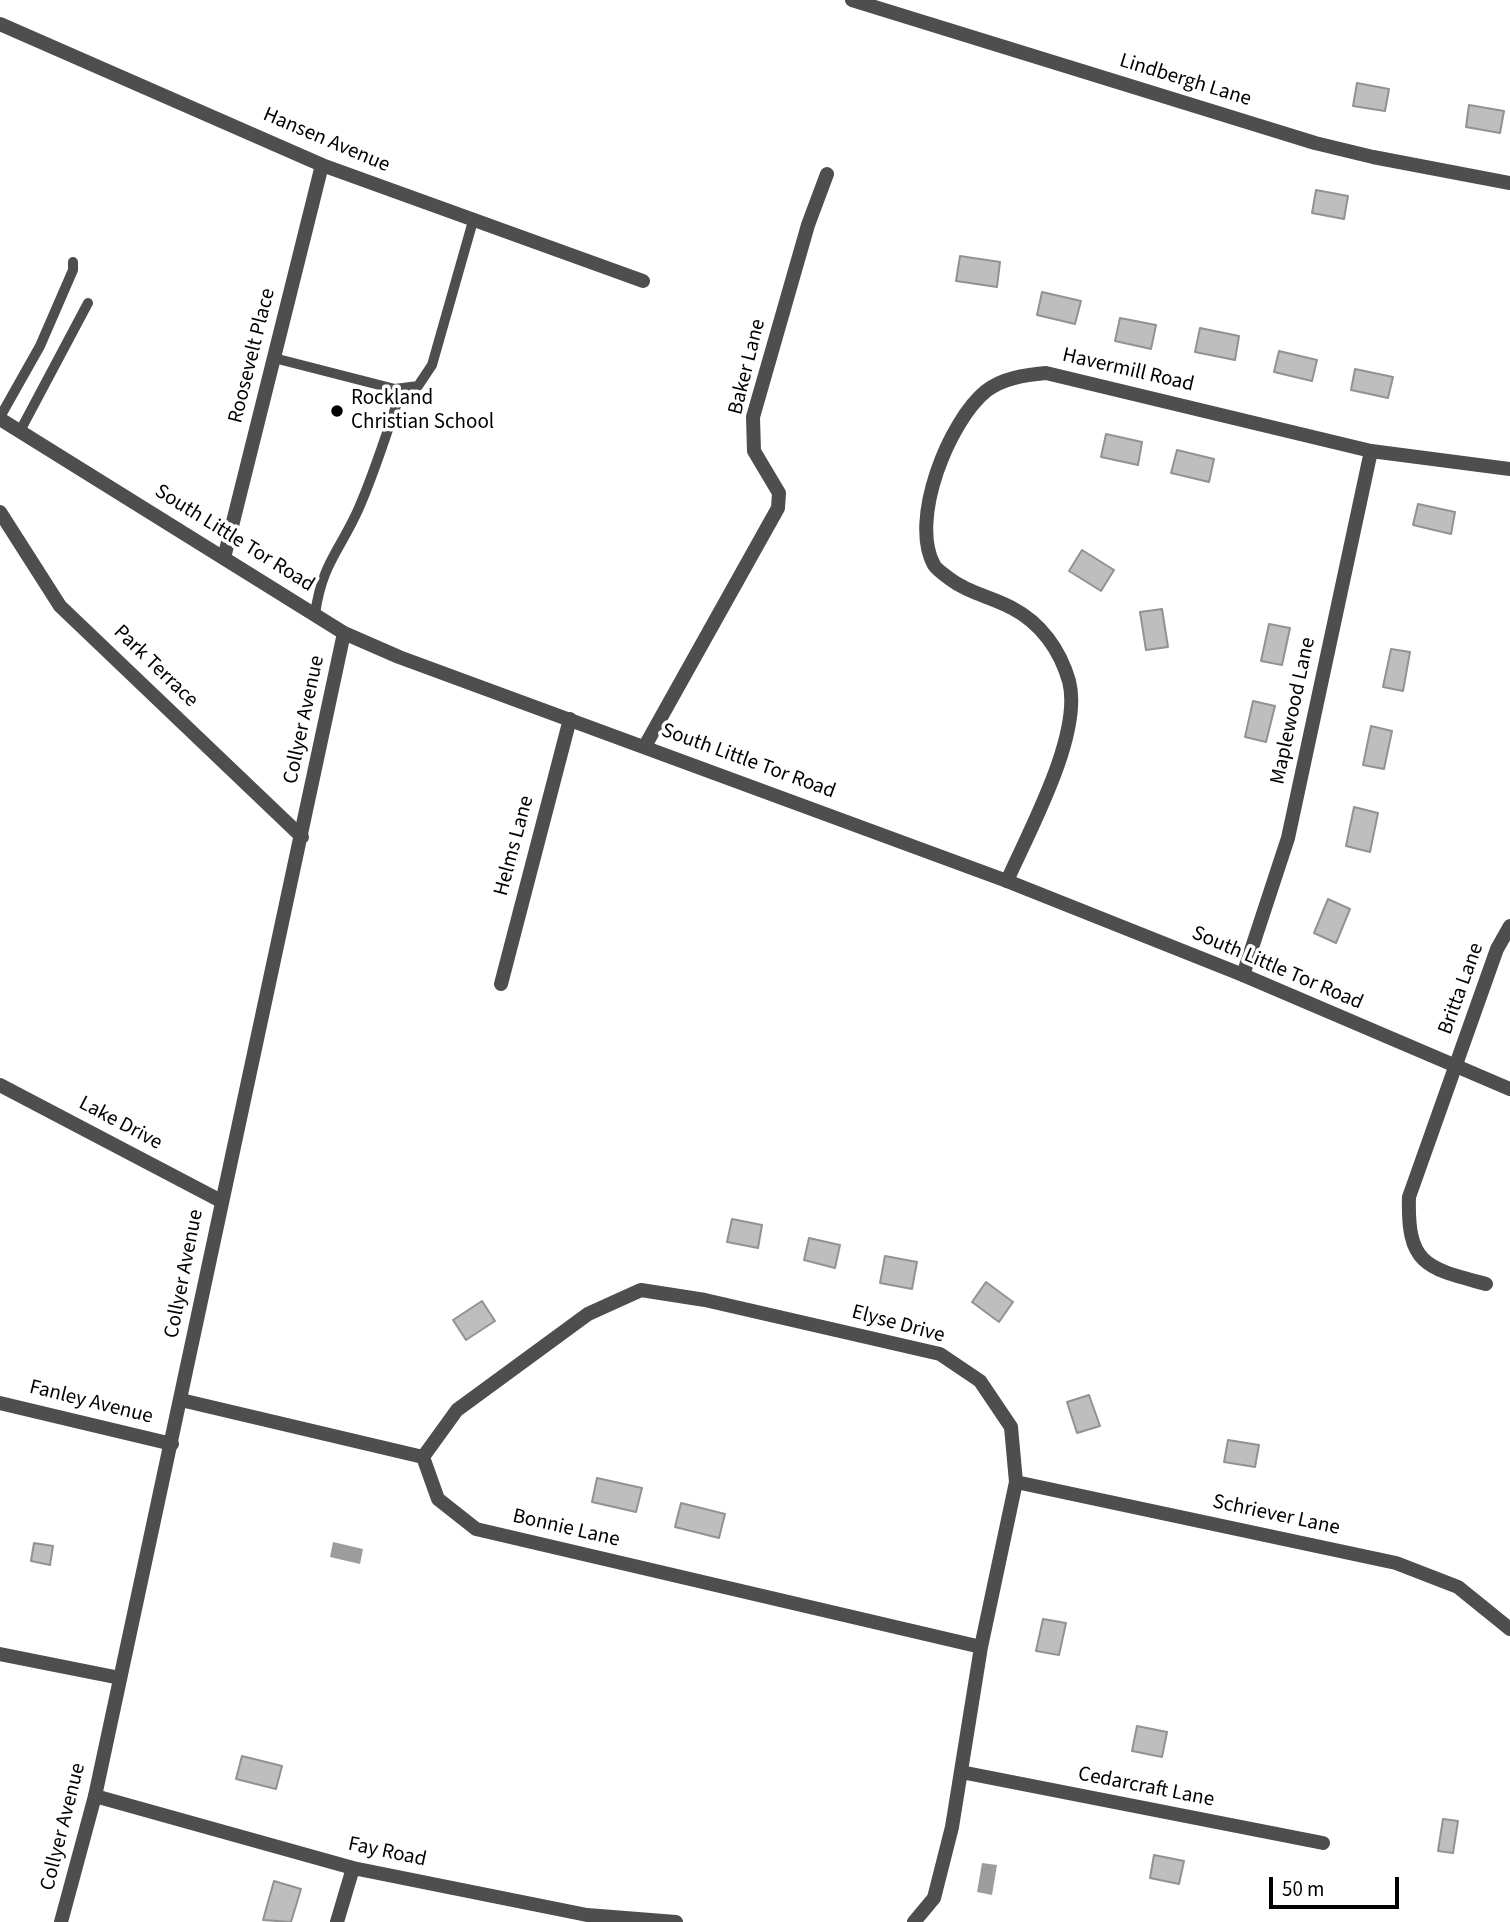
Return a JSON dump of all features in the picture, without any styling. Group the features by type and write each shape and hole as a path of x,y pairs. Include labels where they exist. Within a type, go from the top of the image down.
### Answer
{"street":[{"name":"Lindbergh Lane","path":"857,1 1315,143 1510,183"},
{"name":"Hansen Avenue","path":"0,24 322,165 643,281"},
{"name":"Roosevelt Place","path":"224,558 322,165"},
{"name":"Baker Lane","path":"645,746 778,508 779,493 754,451 753,417 808,225 827,174"},
{"name":"Havermill Road","path":"1007,881 1058,764 1071,723 1070,684 1058,652 1039,627 1013,608 959,586 935,566 927,541 926,516 943,456 965,411 988,390 1016,377 1046,373 1371,450 1510,469"},
{"name":"South Little Tor Road","path":"0,418 344,633 399,657 1007,881 1243,975 1455,1068 1510,1089"},
{"name":"Maplewood Lane","path":"1243,975 1289,838 1371,450"},
{"name":"Park Terrace","path":"0,512 60,606 302,837"},
{"name":"Collyer Avenue","path":"61,1922 95,1796 172,1444 220,1201 302,837 344,633"},
{"name":"Helms Lane","path":"501,984 570,719"},
{"name":"Britta Lane","path":"1486,1284 1439,1272 1415,1252 1408,1224 1409,1197 1497,949 1510,926"},
{"name":"Lake Drive","path":"0,1085 220,1201"},
{"name":"Elyse Drive","path":"424,1457 457,1410 588,1314 641,1290 705,1300 940,1354 980,1381 1011,1427 1016,1482 981,1647 953,1827 934,1898 914,1922"},
{"path":"181,1400 424,1457"},
{"name":"Fanley Avenue","path":"0,1403 172,1444"},
{"name":"Bonnie Lane","path":"424,1457 438,1499 476,1529 981,1647"},
{"name":"Schriever Lane","path":"1016,1482 1396,1563 1458,1587 1510,1629"},
{"path":"0,1654 120,1678"},
{"name":"Cedarcraft Lane","path":"961,1772 1323,1843"},
{"name":"Fay Road","path":"95,1796 353,1868 587,1915 676,1922"},
{"path":"337,1922 353,1868"}],"lane":[{"path":"274,358 394,389 418,386 432,365 473,221"},
{"path":"0,418 40,346 73,270 73,262"},
{"path":"20,431 88,303"},
{"path":"315,614 319,586 329,559 353,520 368,486 399,397 394,389"}],"shaded area":[{"path":"333,1542 363,1549 360,1564 330,1557"},
{"path":"982,1863 997,1865 992,1895 977,1892"}],"building":[{"path":"1357,83 1389,89 1385,111 1353,106"},
{"path":"1469,105 1504,111 1500,133 1466,127"},
{"path":"1316,190 1348,196 1344,219 1312,213"},
{"path":"960,256 1000,262 997,287 956,281"},
{"path":"1042,292 1081,301 1075,324 1037,315"},
{"path":"1120,318 1156,325 1151,349 1115,341"},
{"path":"1200,328 1239,336 1235,360 1195,352"},
{"path":"1279,351 1317,360 1312,381 1274,372"},
{"path":"1355,369 1393,377 1388,398 1351,390"},
{"path":"1106,434 1142,442 1138,465 1101,457"},
{"path":"1177,450 1214,459 1209,482 1171,473"},
{"path":"1418,504 1455,512 1451,534 1413,525"},
{"path":"1082,550 1114,570 1101,591 1069,571"},
{"path":"1162,609 1168,647 1146,650 1140,612"},
{"path":"1269,624 1290,628 1282,665 1261,661"},
{"path":"1391,649 1410,652 1403,691 1383,687"},
{"path":"1253,701 1275,706 1266,742 1245,737"},
{"path":"1371,726 1392,731 1384,769 1363,765"},
{"path":"1354,807 1378,813 1370,852 1346,846"},
{"path":"1328,899 1350,909 1336,943 1314,933"},
{"path":"732,1219 762,1225 758,1248 727,1242"},
{"path":"809,1238 840,1245 835,1268 804,1260"},
{"path":"885,1256 917,1262 912,1289 880,1283"},
{"path":"986,1282 1013,1302 999,1322 972,1302"},
{"path":"482,1301 495,1321 466,1340 453,1320"},
{"path":"1089,1395 1100,1426 1077,1433 1067,1402"},
{"path":"1228,1440 1259,1445 1255,1467 1224,1462"},
{"path":"597,1478 642,1488 636,1512 592,1502"},
{"path":"681,1503 725,1514 719,1538 675,1527"},
{"path":"34,1543 53,1546 50,1565 31,1561"},
{"path":"1043,1619 1066,1623 1059,1655 1036,1651"},
{"path":"1137,1726 1167,1732 1162,1757 1132,1751"},
{"path":"242,1756 282,1766 276,1789 236,1779"},
{"path":"1443,1819 1458,1821 1453,1853 1438,1851"},
{"path":"1154,1855 1184,1861 1179,1884 1150,1878"},
{"path":"274,1881 301,1889 291,1922 263,1920"}],"place":[{"name":"Rockland Christian School","path":"337,411"}]}
